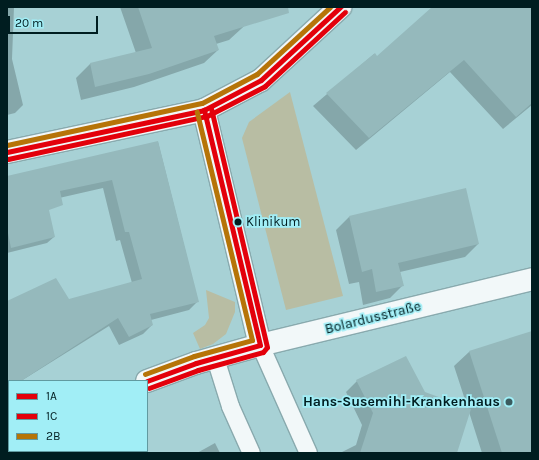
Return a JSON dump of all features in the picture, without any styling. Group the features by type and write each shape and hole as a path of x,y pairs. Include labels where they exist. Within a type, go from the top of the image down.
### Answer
{"street":[{"path":"7,152 204,110 261,80 340,7"},
{"path":"204,110 260,345"},
{"name":"Bolardusstraße","path":"148,381 215,358 260,345 532,279"}],"lane":[{"path":"260,345 308,453"},
{"path":"215,358 230,406 252,453"}],"green space":[{"path":"290,92 343,296 286,310 242,138 249,122"},
{"path":"206,290 235,302 235,312 226,334 213,344 200,349 193,333 205,325 209,318"}],"building":[{"path":"138,7 288,7 289,13 214,36 219,50 149,74 95,87 90,63 152,48"},
{"path":"432,7 532,7 532,103 516,117 464,60 369,138 326,93 375,53 377,56"},
{"path":"158,141 199,302 150,314 153,325 129,337 118,318 23,380 8,380 7,393 7,301 56,278 69,299 142,279 129,232 125,232 112,180 60,191 63,205 49,210 55,237 11,248 7,228 7,176"},
{"path":"466,188 479,244 398,263 404,286 376,292 372,269 362,272 349,216"},
{"name":"Hans-Susemihl-Krankenhaus","path":"532,331 532,453 502,453 469,351"},
{"path":"406,356 425,392 471,409 457,453 360,453 373,413 356,380"}],"transit line":[{"name":"2B","path":"7,145 202,103 257,74 330,7"},
{"name":"1A","path":"7,152 204,110 261,80 340,7"},
{"name":"1C","path":"8,159 207,116 265,86 345,12"},
{"name":"1C","path":"149,388 198,370 263,352 267,347 211,108"},
{"name":"1A","path":"148,381 196,363 260,345 204,110"},
{"name":"2B","path":"145,374 194,356 252,340 197,112"}],"place":[{"name":"Klinikum","path":"238,222"},
{"name":"Hans-Susemihl-Krankenhaus","path":"509,402"}]}
